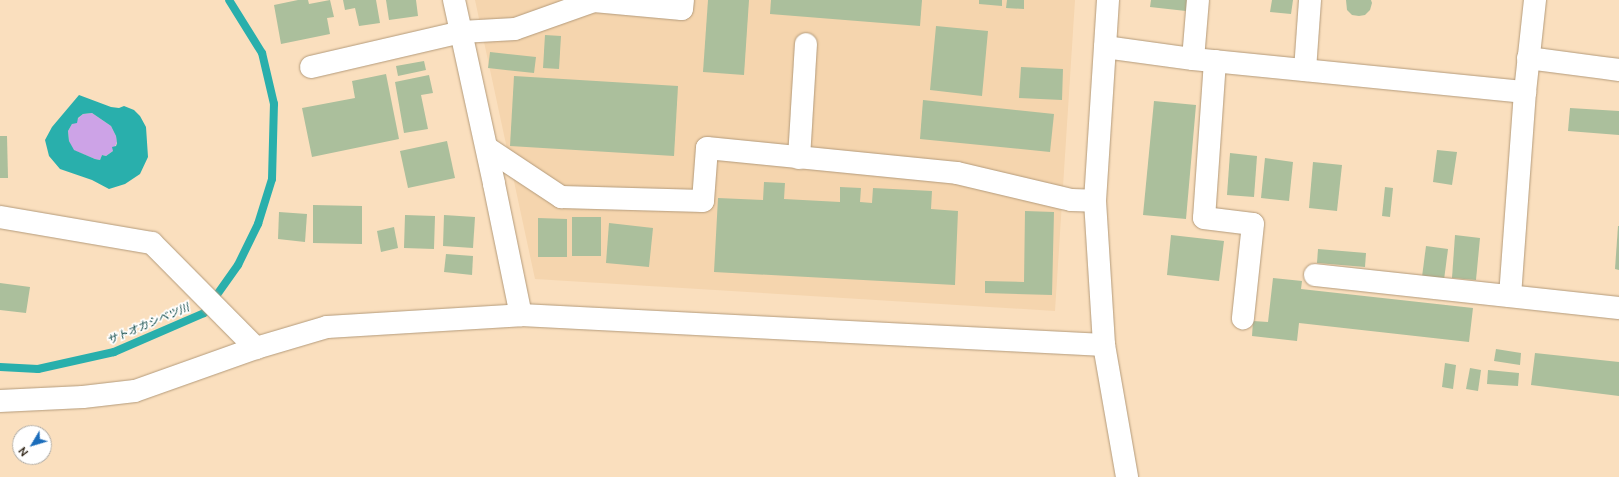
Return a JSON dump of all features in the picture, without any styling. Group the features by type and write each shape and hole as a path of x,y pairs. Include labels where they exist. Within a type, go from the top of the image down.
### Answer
{"street":[{"path":"454,0 521,315"},
{"path":"311,67 461,32 515,29 594,1 682,9 683,0"},
{"path":"1108,0 1095,201 1104,345 1127,477"},
{"path":"1193,59 1198,0"},
{"path":"1305,70 1310,0"},
{"path":"1510,296 1525,92 1535,0"},
{"path":"799,158 806,44"},
{"path":"1105,47 1193,59 1525,92"},
{"path":"1528,58 1619,70"},
{"path":"1215,61 1204,218 1253,224 1243,318"},
{"path":"486,148 561,197 703,201 706,148 957,173 1072,200 1095,201"},
{"path":"0,217 152,244 256,348"},
{"path":"1315,275 1619,308"},
{"path":"0,401 82,397 135,391 256,348 326,327 521,315 1104,345"}],"shaded area":[{"path":"475,0 1075,0 1055,311 535,279"},
{"path":"92,113 111,126 116,136 117,142 113,151 106,156 102,155 100,160 73,150 69,141 68,131 72,124 83,114"}],"water":[{"path":"79,95 111,107 119,108 124,106 134,110 140,116 146,127 148,157 140,174 125,184 109,189 92,180 60,169 49,156 45,140 52,127","holes":["92,113 111,126 116,136 117,143 116,146 112,147 113,151 106,156 102,155 100,160 74,150 69,141 68,131 72,124 77,123 78,118 83,114"]}],"building":[{"path":"298,0 308,0 309,4 330,0 334,17 327,18 330,34 281,44 274,5"},
{"path":"343,0 376,0 380,23 359,26 355,8 345,10"},
{"path":"386,0 416,0 418,16 389,20"},
{"path":"708,0 749,0 744,75 703,72"},
{"path":"771,0 922,0 920,26 770,14"},
{"path":"979,0 1002,0 1002,6 979,4"},
{"path":"1007,0 1024,0 1024,9 1006,8"},
{"path":"1151,0 1188,0 1186,11 1150,7"},
{"path":"1272,0 1293,0 1291,14 1270,12"},
{"path":"1346,0 1371,0 1372,3 1370,10 1365,15 1359,16 1352,15 1347,10"},
{"path":"936,26 988,31 982,96 930,90"},
{"path":"545,35 561,36 559,69 543,68"},
{"path":"490,52 536,57 534,73 488,68"},
{"path":"424,61 426,70 398,76 396,66"},
{"path":"1021,67 1063,69 1062,100 1019,98"},
{"path":"386,74 399,139 312,157 302,108 355,98 352,81"},
{"path":"429,75 433,93 421,95 428,129 404,133 395,82"},
{"path":"514,76 678,86 674,156 510,146"},
{"path":"923,100 1054,114 1050,152 920,139"},
{"path":"1154,101 1196,105 1186,219 1143,215"},
{"path":"1570,108 1619,111 1619,135 1568,131"},
{"path":"0,136 7,136 8,178 0,178"},
{"path":"447,141 455,178 408,188 400,151"},
{"path":"1437,150 1457,152 1452,185 1433,182"},
{"path":"1230,153 1257,156 1254,197 1227,195"},
{"path":"1265,158 1293,162 1289,201 1261,198"},
{"path":"1313,162 1342,165 1337,211 1309,208"},
{"path":"764,182 785,183 784,199 840,202 840,187 861,188 860,202 872,203 873,188 932,191 931,209 958,211 955,285 714,272 718,198 763,200"},
{"path":"1385,187 1393,188 1390,217 1382,216"},
{"path":"313,205 362,206 362,244 313,243"},
{"path":"1025,211 1054,212 1052,295 985,293 985,281 1024,282"},
{"path":"279,212 307,214 305,242 278,239"},
{"path":"405,215 435,216 434,249 404,248"},
{"path":"444,215 475,217 473,248 443,246"},
{"path":"572,217 601,217 601,256 572,256"},
{"path":"538,218 567,219 567,257 538,257"},
{"path":"609,223 653,228 649,267 606,263"},
{"path":"1619,226 1619,270 1615,269"},
{"path":"394,227 398,248 381,252 377,231"},
{"path":"1171,235 1224,241 1219,281 1167,275"},
{"path":"1455,235 1480,238 1476,280 1452,278"},
{"path":"1426,246 1448,249 1444,280 1422,277"},
{"path":"1318,249 1366,253 1365,267 1317,263"},
{"path":"446,254 473,256 472,275 444,272"},
{"path":"1273,278 1302,281 1301,289 1473,308 1469,342 1299,323 1297,341 1252,336 1253,321 1268,322"},
{"path":"0,283 30,287 26,313 0,310"},
{"path":"1496,349 1521,353 1520,365 1494,361"},
{"path":"1535,353 1619,362 1619,396 1531,385"},
{"path":"1445,363 1456,365 1453,389 1442,387"},
{"path":"1470,368 1481,370 1478,391 1466,389"},
{"path":"1488,370 1519,373 1518,386 1487,384"}],"waterway":[{"name":"サトオカシベツ川","path":"0,367 38,369 114,352 204,313 238,265 258,224 272,179 274,104 262,53 229,0"}]}
